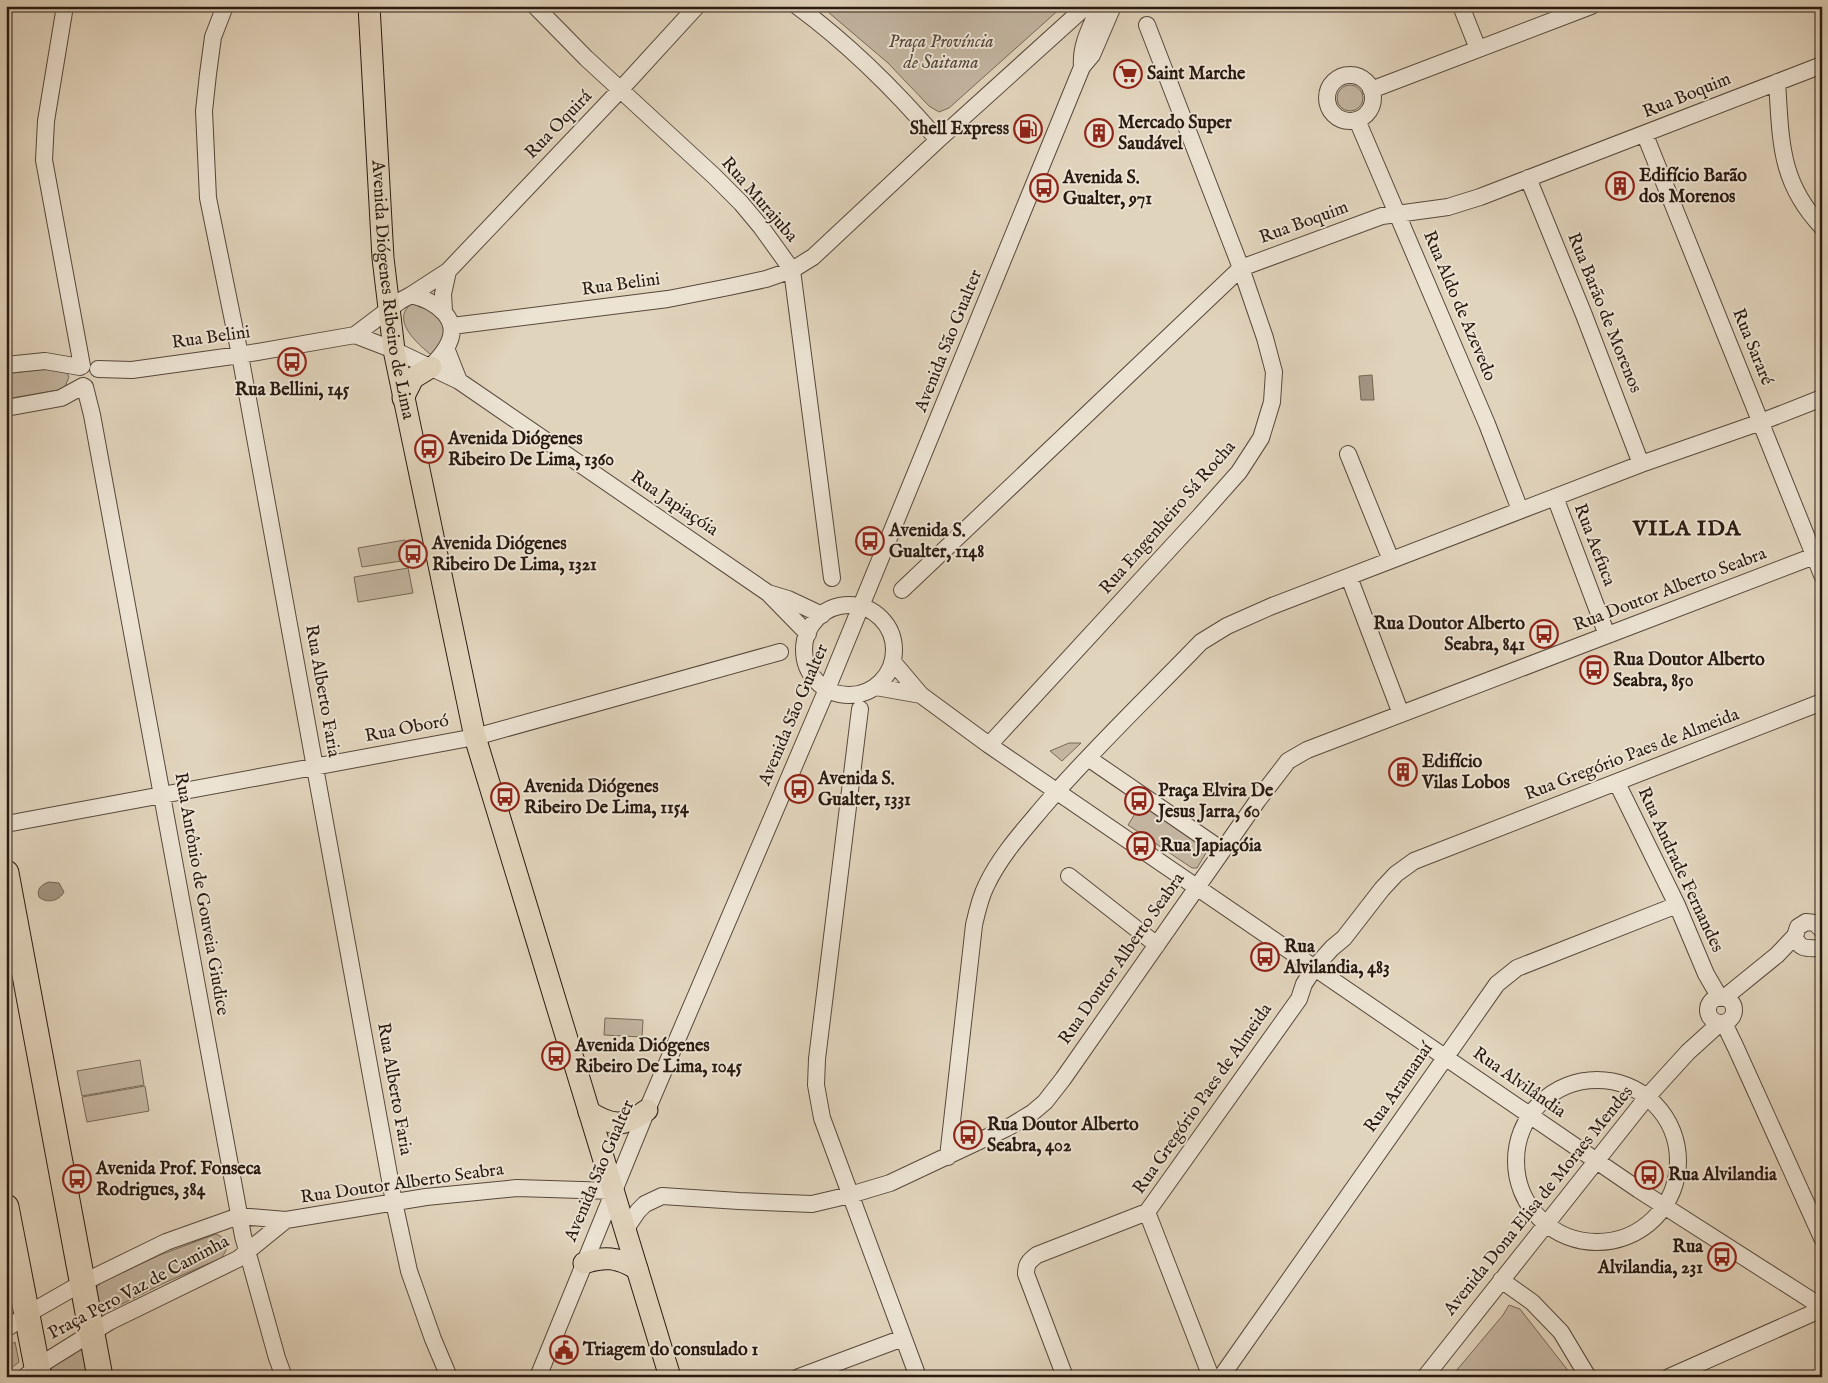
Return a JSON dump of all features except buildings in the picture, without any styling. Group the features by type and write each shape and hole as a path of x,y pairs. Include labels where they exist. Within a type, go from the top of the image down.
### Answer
{"highway":[{"path":"6,873 100,1377"},
{"path":"6,1207 26,1315 34,1374"}],"main road":[{"name":"Avenida Diógenes Ribeiro de Lima","path":"369,6 383,258 388,309 403,398 475,737 670,1377"},
{"path":"403,398 413,378 431,367"},
{"path":"589,1112 602,1120 615,1124 626,1123 647,1110"},
{"path":"584,1263 597,1258 612,1258 637,1269"}],"street":[{"name":"Rua Antônio de Gouveia Giudice","path":"64,6 46,121 44,160 77,343 89,376 92,415 239,1216 277,1358 284,1377"},
{"name":"Rua Alberto Faria","path":"225,6 213,37 204,111 208,198 240,355 394,1202 409,1270 433,1339 449,1377"},
{"name":"Rua Murajuba","path":"535,6 586,58 741,203 792,270 832,578"},
{"name":"Rua Oquirá","path":"411,295 448,271 697,6"},
{"path":"797,6 854,52 938,140"},
{"name":"Avenida São Gualter","path":"538,1377 647,1110 827,689 1082,67 1092,55 1113,6"},
{"path":"1460,6 1478,49"},
{"name":"Rua Belini","path":"452,326 668,299 766,279 792,270 813,257 938,140 1092,7"},
{"name":"Avenida São Gualter","path":"1082,67 1083,46 1092,7"},
{"path":"1371,90 1585,7"},
{"name":"Rua Engenheiro Sá Rocha","path":"990,746 1239,472 1261,438 1272,402 1274,372 1265,338 1241,268 1147,24"},
{"name":"Rua Boquim","path":"902,590 1241,268 1382,216 1448,207 1480,197 1645,135 1822,65"},
{"path":"1352,75 1360,78 1371,90 1372,104 1364,117 1357,120 1349,122 1341,120 1329,109 1326,101 1327,93 1330,85 1336,79 1352,75"},
{"path":"1777,82 1781,144 1785,164 1795,190 1804,206 1822,227"},
{"name":"Rua Aldo de Azevedo","path":"1357,120 1483,415 1520,510"},
{"name":"Rua Sararé","path":"1645,135 1761,422 1818,555 1822,575"},
{"name":"Rua Barão de Morenos","path":"1528,178 1584,315 1641,464"},
{"path":"356,335 431,367 446,348 450,338 452,326 444,311 443,294 448,271"},
{"path":"388,309 411,295 432,303 444,311"},
{"name":"Rua Belini","path":"6,365 45,361 89,376 240,355 356,335 388,309"},
{"path":"446,348 459,381"},
{"name":"Rua Japiaçóia","path":"431,367 459,381 768,593 808,634"},
{"path":"6,408 61,398 89,376"},
{"path":"948,1157 974,925 987,884 996,867 1022,832 1057,792 1202,642 1239,620 1391,560 1641,464 1761,422 1822,398"},
{"path":"1348,454 1391,560"},
{"name":"Rua Aefuca","path":"1555,497 1607,635"},
{"name":"Rua Doutor Alberto Seabra","path":"625,1230 645,1204 662,1196 812,1204 850,1195 890,1183 1009,1127 1032,1113 1045,1102 1063,1079 1222,850 1288,761 1307,750 1818,555"},
{"path":"1349,577 1401,714"},
{"name":"Rua Japiaçóia","path":"768,593 788,598 822,615"},
{"path":"844,606 861,607 881,619 888,628 893,639 893,662 886,676 876,687 852,696 839,694 827,689 816,681 809,670 805,656 805,645 813,624 822,615 832,609 844,606"},
{"name":"Rua Oboró","path":"6,824 475,737 780,652"},
{"path":"893,662 921,695 990,746 1197,888"},
{"path":"876,687 921,695"},
{"name":"Rua Gregório Paes de Almeida","path":"1066,1377 1026,1274 1029,1260 1036,1255 1147,1212 1299,999 1304,984 1320,971 1332,948 1344,938 1396,874 1414,861 1617,784 1822,702"},
{"path":"860,709 818,1049 816,1085 822,1118 918,1377"},
{"path":"1088,758 1222,850"},
{"name":"Rua Andrade Fernandes","path":"1617,784 1677,905 1736,1048 1822,1238"},
{"path":"1070,876 1157,945"},
{"name":"Rua Alvilândia","path":"1197,888 1665,1207 1817,1301"},
{"name":"Rua Aramanaí","path":"1221,1377 1497,984 1517,968 1677,905"},
{"path":"1811,944 1798,927 1801,924 1819,924"},
{"name":"Avenida Dona Elisa de Moraes Mendes","path":"1425,1377 1647,1097 1688,1052 1721,1010 1746,982 1777,955 1811,944"},
{"path":"1584,1081 1618,1082 1633,1088 1647,1097 1661,1112 1672,1129 1677,1149 1677,1176 1674,1189 1665,1207 1644,1228 1617,1241 1587,1242 1572,1239 1546,1225 1529,1207 1518,1185 1515,1161 1519,1136 1529,1114 1553,1092 1568,1085 1584,1081"},
{"name":"Rua Doutor Alberto Seabra","path":"239,1216 286,1220 426,1197 517,1188 613,1191"},
{"path":"1147,1212 1211,1377"},
{"name":"Praça Pero Vaz de Caminha","path":"6,1329 26,1315 82,1283 166,1242 239,1216"},
{"name":"Rua Doutor Alberto Seabra","path":"248,1251 286,1220"},
{"name":"Praça Pero Vaz de Caminha","path":"34,1374 109,1322 238,1259 248,1251"},
{"path":"1501,1280 1532,1302 1561,1332 1588,1377"},
{"path":"1785,1326 1817,1301"},
{"path":"1669,1377 1785,1326 1817,1301"},
{"path":"799,1377 903,1338"}],"green space":[{"name":"Praça Província de Saitama","path":"821,6 1063,6 949,108 939,112 929,106 888,63"},
{"path":"1350,85 1359,89 1363,98 1359,107 1350,111 1341,107 1337,98 1341,89"},
{"path":"416,301 429,304 447,329 435,353 430,354 424,349 406,328 404,314 408,307"},
{"path":"56,367 67,373 69,377 64,389 6,399 6,374"},
{"path":"405,540 408,560 362,567 358,548"},
{"path":"408,568 413,593 358,602 354,577"},
{"path":"1069,743 1081,743 1062,761 1050,751"},
{"path":"1141,804 1205,848 1206,853 1197,868 1192,868 1128,825"},
{"path":"605,1018 643,1020 642,1037 604,1035"},
{"path":"140,1060 144,1085 82,1096 77,1071"},
{"path":"145,1086 149,1111 87,1122 82,1097"},
{"path":"216,1234 223,1238 227,1247 221,1258 162,1284 104,1313 102,1312 95,1290 102,1282 160,1255"},
{"path":"1509,1305 1520,1309 1573,1377 1451,1377 1503,1315"},
{"path":"15,1342 19,1362 6,1372 6,1348"},
{"path":"87,1342 93,1377 47,1377 45,1368"}],"shaded area":[{"path":"1372,375 1374,400 1361,400 1359,376"},
{"path":"49,882 59,883 64,892 53,901 42,899 38,894 40,887"}],"place":[{"name":"Saint Marche","path":"1128,74"},
{"name":"Shell Express","path":"1028,129"},
{"name":"Mercado Super Saudável","path":"1099,133"},
{"name":"Edifício Barão dos Morenos","path":"1620,186"},
{"name":"Avenida S. Gualter, 971","path":"1044,188"},
{"name":"Rua Bellini, 145","path":"292,362"},
{"name":"Avenida Diógenes Ribeiro De Lima, 1360","path":"429,449"},
{"name":"Avenida S. Gualter, 1148","path":"870,541"},
{"name":"Avenida Diógenes Ribeiro De Lima, 1321","path":"413,554"},
{"name":"Rua Doutor Alberto Seabra, 841","path":"1544,634"},
{"name":"Rua Doutor Alberto Seabra, 850","path":"1594,670"},
{"name":"Edifício Vilas Lobos","path":"1403,772"},
{"name":"Avenida S. Gualter, 1331","path":"799,789"},
{"name":"Avenida Diógenes Ribeiro De Lima, 1154","path":"505,797"},
{"name":"Praça Elvira De Jesus Jarra, 60","path":"1139,801"},
{"name":"Rua Japiaçóia","path":"1141,846"},
{"name":"Rua Alvilandia, 483","path":"1265,957"},
{"name":"Avenida Diógenes Ribeiro De Lima, 1045","path":"556,1056"},
{"name":"Rua Doutor Alberto Seabra, 402","path":"968,1135"},
{"name":"Rua Alvilandia","path":"1649,1175"},
{"name":"Avenida Prof. Fonseca Rodrigues, 384","path":"77,1179"},
{"name":"Rua Alvilandia, 231","path":"1722,1257"},
{"name":"Triagem do consulado 1","path":"564,1350"}],"district":[{"name":"VILA IDA","path":"1687,529"}]}
